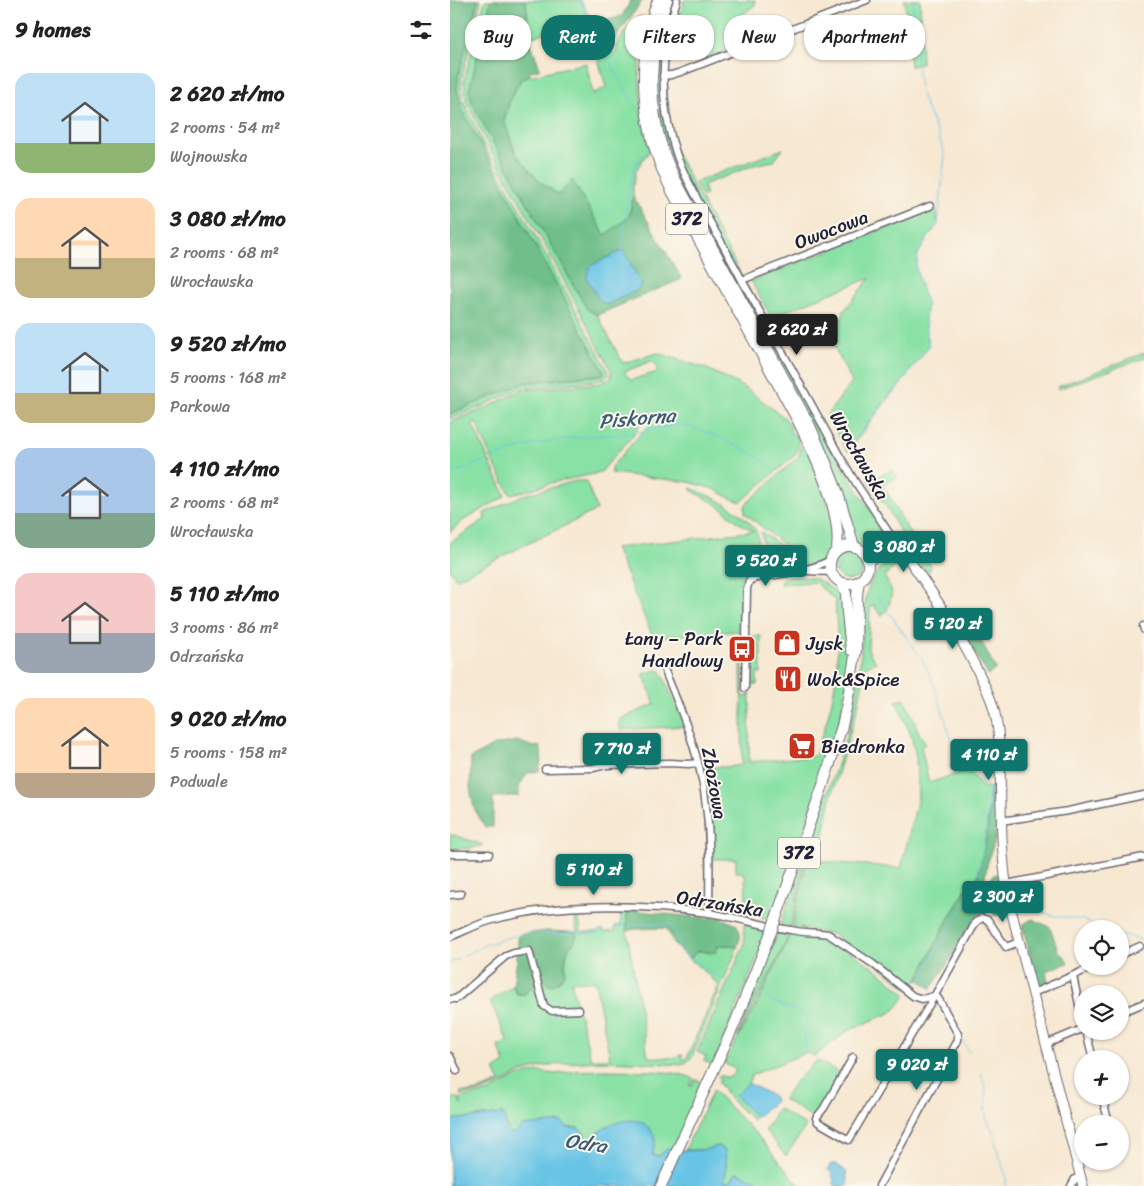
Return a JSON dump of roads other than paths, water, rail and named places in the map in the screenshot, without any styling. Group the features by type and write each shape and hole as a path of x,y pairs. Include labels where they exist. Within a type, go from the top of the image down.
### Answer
{"main road":[{"name":"372","path":"658,0 649,29 644,72 645,104 658,161 672,191 784,395 813,452 833,507 837,530 837,548"},
{"name":"372","path":"661,1186 719,1061 750,987 838,741 856,650 859,581 866,574 868,563 866,556 858,548 827,464 810,426 687,202 665,156 655,120 652,72 657,32 667,0"},
{"path":"859,581 850,584 842,583 834,578 831,572 830,560 837,548 845,545 858,548 878,547 895,541"},
{"path":"868,563 874,556 895,541"},
{"name":"Wrocławska","path":"895,541 946,615 979,674 992,704 999,741 1001,821 1006,884 1083,1186"},
{"name":"372","path":"842,583 846,594 852,673"}],"street":[{"name":"Wrocławska","path":"677,0 668,32 663,76 667,117 681,166 742,280 856,483 895,541"},
{"path":"663,76 681,72 867,0"},
{"name":"Owocowa","path":"742,280 930,206"},
{"path":"745,688 748,584 750,580 798,571 824,564 830,560"},
{"path":"798,571 831,572"},
{"name":"Zbożowa","path":"662,664 686,724 702,777 706,806 709,859 709,913"},
{"path":"545,769 594,768 606,765 698,763"},
{"path":"1001,821 1068,811 1144,795"},
{"path":"450,854 489,854"},
{"path":"1006,884 1144,857"},
{"path":"450,895 461,894"},
{"name":"Odrzańska","path":"450,937 491,920 548,910 599,907 649,908 709,913 790,930 828,934 873,964 909,994 922,999 934,996"},
{"path":"853,1057 824,1108 816,1118 818,1122 849,1140 976,922 982,918 992,924 1006,947 1020,942"},
{"path":"1129,951 1140,946"},
{"path":"450,999 456,999 506,956 529,951 544,1006 552,1011 578,1010"},
{"path":"1033,992 1072,976 1074,985"},
{"path":"879,1186 958,1040 956,1030 938,998 934,996"},
{"path":"1129,1009 1144,1003"},
{"path":"1046,1044 1074,1032"},
{"path":"450,1056 457,1071"},
{"path":"1071,1186 1075,1178 1080,1176"}],"water":[{"path":"623,250 642,285 636,291 606,305 600,301 587,279 587,274 590,266"},
{"path":"748,1083 773,1096 775,1100 756,1117 735,1096"},
{"name":"Odra","path":"503,1114 509,1133 515,1133 522,1126 562,1122 567,1128 578,1128 585,1134 583,1141 616,1123 627,1120 638,1121 647,1126 653,1133 655,1143 652,1155 660,1156 668,1148 693,1150 718,1146 725,1151 726,1170 724,1181 730,1182 737,1172 768,1186 450,1186 450,1120"},
{"path":"832,1164 836,1164 846,1171 848,1186 835,1186 832,1174 828,1169"}],"waterway":[{"path":"579,0 586,15"},
{"path":"913,0 920,87"},
{"path":"609,60 636,109"},
{"path":"848,452 929,346 925,318 927,305 916,270 918,254 938,224 945,154 921,94"},
{"path":"622,251 626,208 632,176 637,162 648,151"},
{"name":"Piskorna","path":"491,458 524,447 561,439 633,433 678,425 691,427 719,437 753,454 777,472"},
{"name":"Piskorna","path":"450,474 486,460"},
{"name":"Piskorna","path":"877,595 918,654"},
{"name":"Piskorna","path":"921,658 931,678 952,740 959,754"},
{"name":"Piskorna","path":"933,991 923,980 924,975 967,903 978,874 986,832 989,789 963,760"},
{"path":"990,905 1003,904"},
{"path":"1015,905 1032,908 1050,915 1084,920"},
{"path":"967,906 971,908 982,906"},
{"path":"615,927 646,923 673,925 681,951 723,980"},
{"path":"580,934 596,933 602,930"},
{"path":"516,936 533,933 577,933"},
{"path":"502,939 514,936"},
{"path":"1129,936 1143,940"},
{"path":"488,944 501,940"},
{"path":"479,948 487,944"},
{"path":"462,956 477,949"},
{"path":"450,963 459,958"},
{"path":"766,999 805,1015 807,1023 805,1053"},
{"name":"Piskorna","path":"961,1037 969,1052"},
{"name":"Piskorna","path":"981,1073 986,1091 986,1117 994,1134 1006,1176 1006,1186"}],"place":[{"name":"Jysk","path":"787,643"},
{"name":"Łany – Park Handlowy","path":"742,649"},
{"name":"Wok&Spice","path":"788,679"},
{"name":"Biedronka","path":"802,746"}]}
